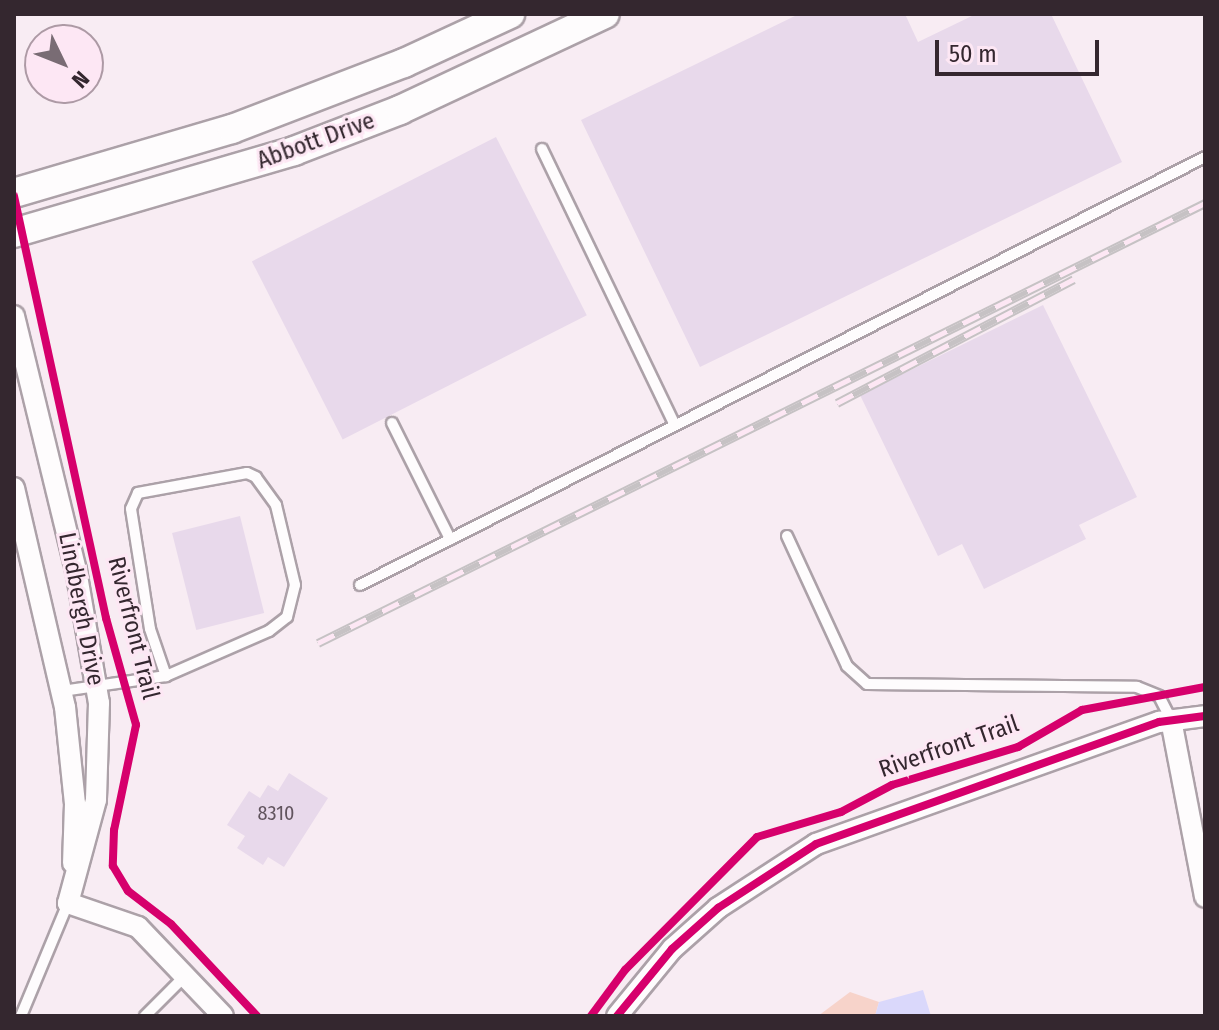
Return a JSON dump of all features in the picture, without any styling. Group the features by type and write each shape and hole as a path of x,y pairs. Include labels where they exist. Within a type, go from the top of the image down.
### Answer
{"main road":[{"name":"Abbott Drive","path":"14,193 232,129 404,63 510,14"},
{"name":"Abbott Drive","path":"14,233 294,151 400,110 605,14"}],"street":[{"name":"Lindbergh Drive","path":"14,316 76,570 97,686 96,800 68,903"},
{"name":"Lindbergh Drive","path":"14,488 62,691 75,804 68,903"},
{"path":"617,1016 672,949 718,908 816,844 1171,720 1205,716"},
{"path":"1171,720 1205,897"},
{"path":"68,903 138,927 223,1016"}],"lane":[{"path":"542,149 675,425"},
{"path":"360,585 1205,157"},
{"path":"392,423 450,539"},
{"path":"62,691 166,676 269,631 292,609 295,585 276,505 256,477 247,473 138,493 131,509 150,629 166,676"},
{"path":"787,536 847,666 867,684 1137,687 1159,696 1171,720"},
{"path":"21,1016 68,903"},
{"path":"145,1016 185,976"}],"shaded area":[{"path":"850,992 879,1002 875,1016 818,1016"}],"water":[{"path":"923,990 931,1016 875,1016 879,1002"}],"building":[{"path":"799,14 905,14 918,42 976,14 1051,14 1122,162 700,367 581,120"},
{"path":"496,137 587,315 343,440 252,261"},
{"path":"1043,305 1137,497 1079,525 1086,539 984,589 962,544 938,556 860,395"},
{"path":"240,516 264,613 196,630 172,533"},
{"path":"289,773 328,798 284,867 268,857 263,865 237,848 245,836 227,825 249,791 260,798 268,785 278,791"}],"railway":[{"path":"318,643 1205,203"},
{"path":"837,403 1074,279"}],"cycle path":[{"name":"Riverfront Trail","path":"14,196 106,618 136,725 114,830 113,866 128,891 171,924 257,1016"},
{"name":"Riverfront Trail","path":"591,1016 625,970 757,837 841,812 892,785 1018,747 1082,710 1205,687"},
{"path":"617,1016 672,949 718,908 816,844 1159,722 1205,716"}]}
